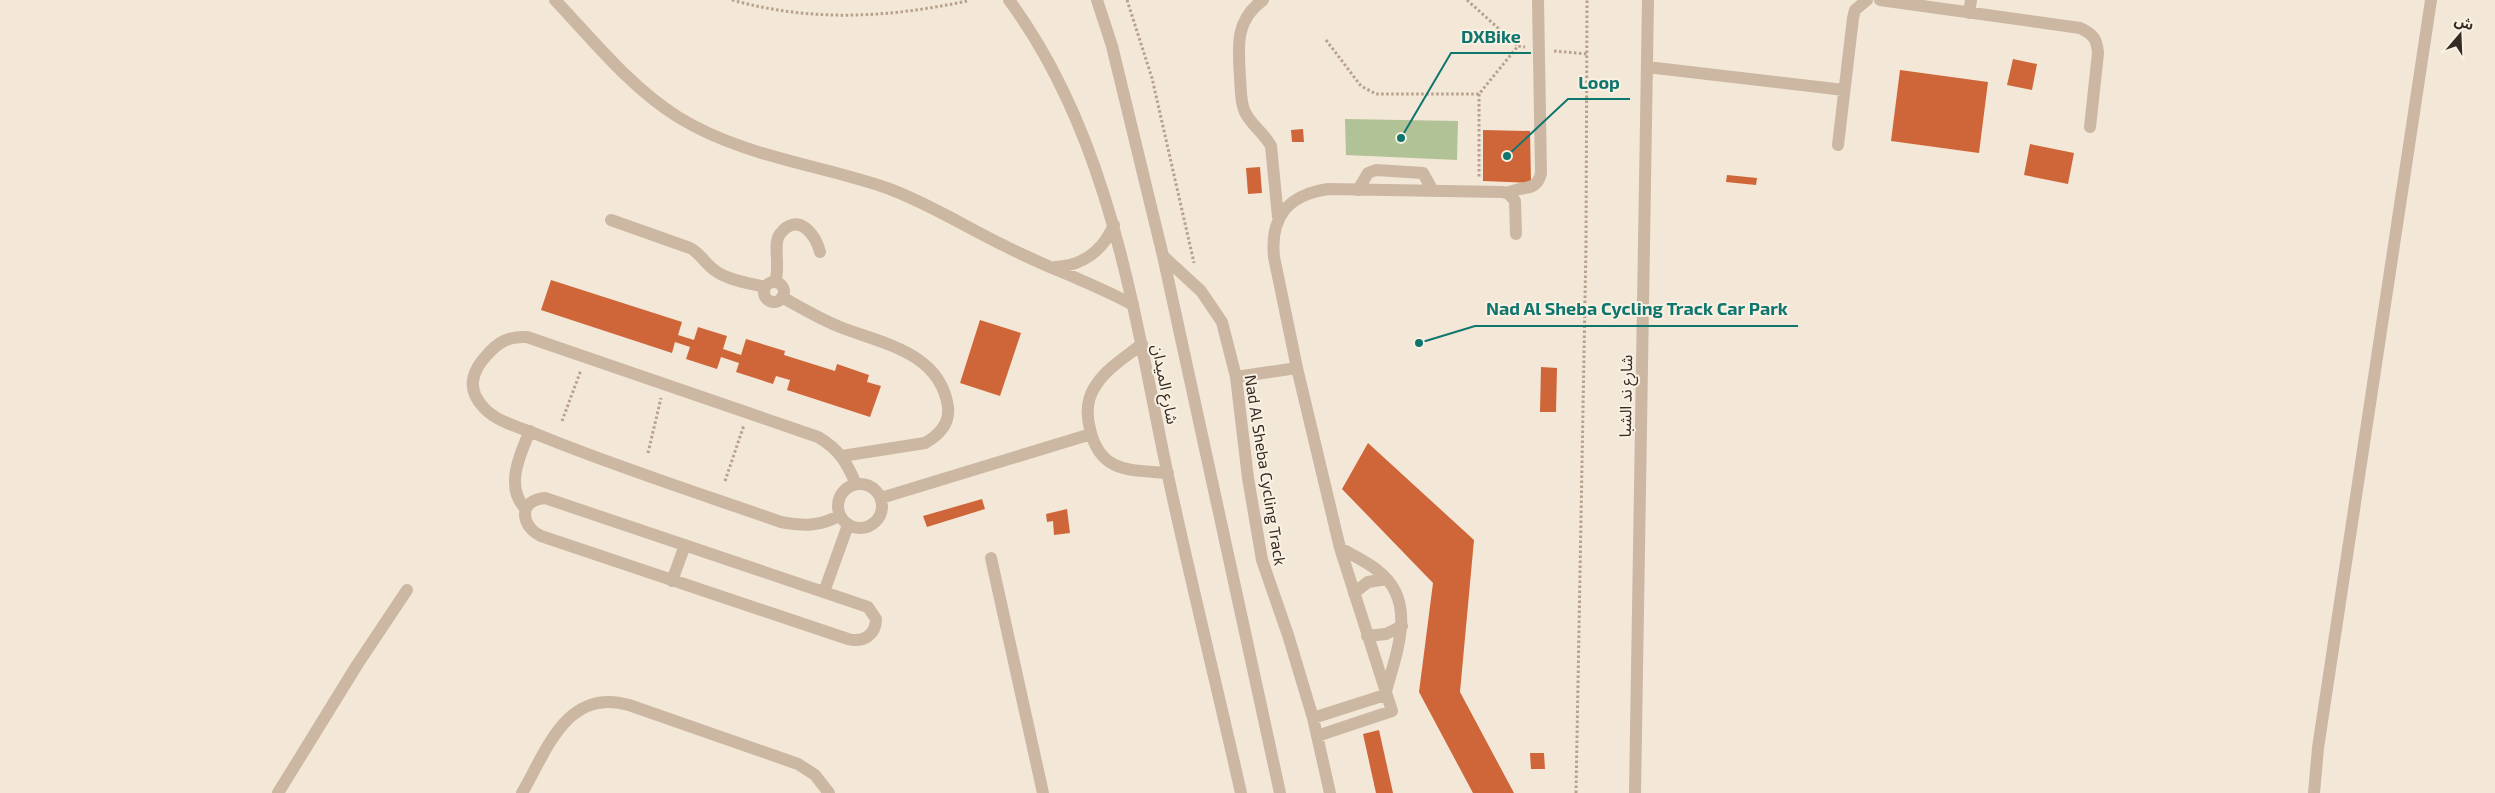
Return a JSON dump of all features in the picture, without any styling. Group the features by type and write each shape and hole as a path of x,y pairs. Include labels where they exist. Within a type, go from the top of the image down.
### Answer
{"street":[{"path":"554,0 631,80 660,104 699,130 751,151 888,188 936,209 1002,245 1093,284 1133,305"},
{"name":"شارع الميدان","path":"1009,0 1058,81 1080,128 1099,176 1114,225 1241,793"},
{"name":"شارع الميدان","path":"1097,0 1112,46 1163,256 1280,793"},
{"path":"1263,0 1248,14 1240,30 1238,47 1242,100 1245,112 1267,138 1271,146 1278,217 1272,243 1297,368 1340,548 1385,695 1392,711 1317,736"},
{"path":"1278,217 1298,198 1312,192 1358,190 1508,193 1533,187 1540,178 1538,0"},
{"name":"شارع ند الشبا","path":"1635,793 1648,0"},
{"path":"1838,145 1853,18 1855,10 1867,0"},
{"path":"1880,0 1970,6 2080,28 2090,33 2097,42 2098,53 2090,127"},
{"path":"2314,793 2318,748 2431,0"},
{"path":"1647,66 1844,90"},
{"path":"1358,190 1368,173 1376,170 1423,173 1434,191"},
{"path":"1508,193 1512,196 1517,206 1516,234"},
{"path":"611,220 697,251 713,270 720,274 770,285"},
{"path":"820,252 815,236 806,228 794,225 785,229 777,241 779,264 764,295 768,301 776,302 782,298 838,326 907,351 926,364 944,392 948,411 946,422 934,438 920,444 842,456"},
{"path":"1052,267 1072,265 1090,256 1104,242 1114,225"},
{"name":"Nad Al Sheba Cycling Track","path":"1163,256 1201,291 1222,322 1236,377 1248,478 1262,560 1288,635 1313,718 1330,793"},
{"path":"844,520 808,526 781,522 635,472 492,415 474,394 472,378 479,364 500,342 517,336 535,340 818,437 828,443 842,456 856,484"},
{"path":"1142,344 1104,376 1092,392 1087,412 1091,434 1101,456 1110,463 1134,470 1168,473"},
{"path":"1236,377 1297,368"},
{"path":"526,509 517,498 514,486 519,460 530,431"},
{"path":"881,498 1091,434"},
{"path":"856,484 871,486 881,498 882,513 873,526 858,529 844,520 838,508 842,493 856,484"},
{"path":"544,498 824,592 872,610 876,624 871,634 861,640 848,639 536,534 525,521 526,509 534,501 544,498"},
{"path":"824,592 844,520"},
{"path":"672,581 685,545"},
{"path":"1340,548 1377,570 1387,579 1400,600 1402,626 1385,695"},
{"path":"990,558 1043,793"},
{"path":"1354,593 1368,582 1387,579"},
{"path":"278,793 352,673 407,590"},
{"path":"1367,636 1386,634 1402,626"},
{"path":"1313,718 1385,695"},
{"path":"522,793 555,735 568,717 586,706 608,701 630,705 798,764 815,775 829,793"}],"path":[{"path":"732,0 804,15 849,16 906,12 967,1"},
{"path":"1127,0 1152,78 1201,291"},
{"path":"1467,0 1518,46 1588,54"},
{"path":"1576,793 1588,54 1587,0"},
{"path":"1326,40 1361,86 1376,94 1479,94"},
{"path":"1479,192 1479,94 1518,46"},
{"path":"562,421 585,358"},
{"path":"648,453 664,385"},
{"path":"725,481 747,413"}],"green space":[{"path":"1345,119 1458,121 1457,160 1346,155"}],"building":[{"path":"2013,59 2037,64 2032,90 2007,85"},
{"path":"1900,70 1988,82 1979,153 1891,141"},
{"path":"1303,129 1304,142 1292,142 1291,130"},
{"path":"1483,130 1530,131 1531,183 1483,181"},
{"path":"2030,144 2074,153 2068,184 2024,175"},
{"path":"1260,167 1262,193 1248,194 1246,168"},
{"path":"1727,175 1757,178 1756,185 1726,182"},
{"path":"551,280 682,322 678,335 694,340 698,327 727,336 723,349 741,355 746,339 785,351 784,355 835,371 837,364 869,375 867,382 881,386 870,417 787,390 790,380 776,376 773,384 736,372 739,363 721,357 717,369 686,359 690,347 675,342 672,353 541,310"},
{"path":"980,320 1021,333 1000,396 960,383"},
{"path":"1541,367 1557,368 1556,412 1540,412"},
{"path":"1368,443 1474,540 1460,692 1514,793 1473,793 1419,692 1433,583 1342,489"},
{"path":"982,499 985,509 927,527 923,516"},
{"path":"1067,509 1070,533 1054,535 1053,521 1047,522 1046,514"},
{"path":"1379,730 1393,793 1376,793 1363,734"},
{"path":"1530,753 1544,753 1545,769 1531,769"}],"place":[{"name":"DXBike","path":"1401,138"},
{"name":"Loop","path":"1507,156"},
{"name":"Nad Al Sheba Cycling Track Car Park","path":"1419,343"}]}
